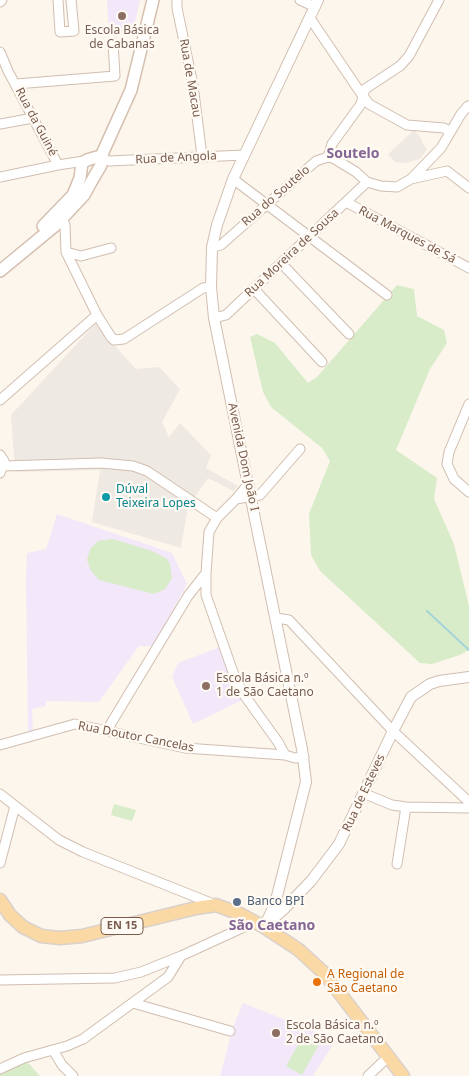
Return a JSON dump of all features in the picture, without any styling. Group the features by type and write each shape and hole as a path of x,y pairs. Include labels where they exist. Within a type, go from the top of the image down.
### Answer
{"main road":[{"path":"0,270 62,219 84,195 128,76 146,0"},
{"path":"0,261 51,219 67,203 95,162 125,106 135,77 153,0"},
{"name":"EN 15","path":"0,900 10,915 22,927 41,936 60,938 82,936 196,908 216,905"},
{"path":"216,905 259,924 299,950 325,974 403,1076"}],"street":[{"path":"58,0 60,32 74,31 71,0"},
{"name":"Rua de Macau","path":"177,0 193,85 202,156"},
{"path":"300,0 317,3"},
{"path":"439,0 409,56 400,66 365,89 361,104 332,144 328,157 356,172 367,182 381,186 397,187 411,179 441,148 461,114 468,106"},
{"name":"Avenida Dom João I","path":"259,924 275,904 306,782 304,757 214,318 211,287 212,247 217,225 233,178 317,3"},
{"path":"310,18 369,104 407,125 444,128 450,132"},
{"path":"16,84 115,76 113,43"},
{"name":"Rua da Guiné","path":"0,52 4,72 16,84 58,165"},
{"path":"0,124 33,118"},
{"name":"Rua de Angola","path":"0,177 58,165 244,155"},
{"name":"Rua do Soutelo","path":"212,247 221,245 316,161 328,157"},
{"path":"411,179 447,171 469,188"},
{"path":"233,178 387,295"},
{"name":"Rua Moreira de Sousa","path":"214,318 226,315 367,182"},
{"name":"Rua Marques de Sá","path":"346,202 469,268"},
{"path":"62,219 65,225 66,252 97,314 114,340 124,339 202,288 211,287"},
{"path":"66,252 81,256 112,248"},
{"path":"281,263 349,334"},
{"path":"254,289 322,362"},
{"path":"0,400 97,314"},
{"path":"468,407 449,452 447,464 454,479 469,492"},
{"path":"236,499 260,495 300,449"},
{"path":"0,455 4,461 1,470 101,462 133,466 147,471 217,518"},
{"path":"249,483 217,518 210,532 206,595 234,675 242,692 278,742 285,755"},
{"path":"107,730 188,596 206,573"},
{"path":"276,618 289,620 393,731 469,802"},
{"name":"Rua de Esteves","path":"259,924 284,909 311,881 339,844 411,697 430,684 439,681 469,678"},
{"name":"Rua Doutor Cancelas","path":"0,745 75,724 185,748 285,755 295,758 304,757"},
{"path":"364,793 392,805 469,808"},
{"path":"0,794 59,840 83,852 216,905"},
{"path":"0,863 15,806"},
{"path":"397,864 406,807"},
{"path":"0,980 115,978 161,965 259,924"},
{"path":"0,1069 24,1058 67,1046 83,1039 168,977 181,956"},
{"path":"161,965 168,977"},
{"path":"133,1003 230,1031"},
{"path":"53,1050 62,1065 74,1076"},
{"path":"368,1076 389,1056"}],"shaded area":[{"name":"Escola Básica de Cabanas","path":"107,0 140,0 133,32 109,35"},
{"path":"414,130 427,149 420,159 405,163 395,162 388,154"},
{"path":"95,324 136,369 159,367 180,389 162,422 169,437 180,423 211,455 206,468 238,486 233,491 208,478 188,507 181,548 92,522 100,470 15,472 11,415"},
{"path":"57,514 172,553 187,584 154,646 139,646 99,702 46,701 46,706 32,709 33,731 28,734 27,553 46,549"},
{"name":"Escola Básica n.º 1 de São Caetano","path":"220,647 242,700 193,724 172,677 178,663"},
{"name":"Escola Básica n.º 2 de São Caetano","path":"243,1003 336,1040 313,1076 220,1076 233,1027"}],"green space":[{"path":"397,285 414,289 417,316 444,330 447,343 430,369 396,450 437,478 434,499 454,544 469,606 469,650 432,664 420,663 320,571 311,555 309,514 330,461 322,448 271,407 263,392 250,337 257,334 275,343 308,383 317,377"},
{"path":"113,539 152,551 167,559 170,564 172,578 165,589 154,594 99,580 91,571 87,560 90,549 98,541"},
{"path":"114,804 136,810 132,821 111,815"},
{"path":"304,1034 320,1043 302,1075 286,1066"},
{"path":"24,1058 40,1076 0,1076 0,1073"}],"waterway":[{"path":"427,611 469,650"}],"place":[{"name":"Escola Básica de Cabanas","path":"122,16"},
{"name":"Dúval Teixeira Lopes","path":"106,497"},
{"name":"Escola Básica n.º 1 de São Caetano","path":"206,686"},
{"name":"Banco BPI","path":"237,902"},
{"name":"A Regional de São Caetano","path":"317,982"},
{"name":"Escola Básica n.º 2 de São Caetano","path":"276,1033"}],"district":[{"name":"Soutelo","path":"353,154"},
{"name":"São Caetano","path":"272,926"}]}
